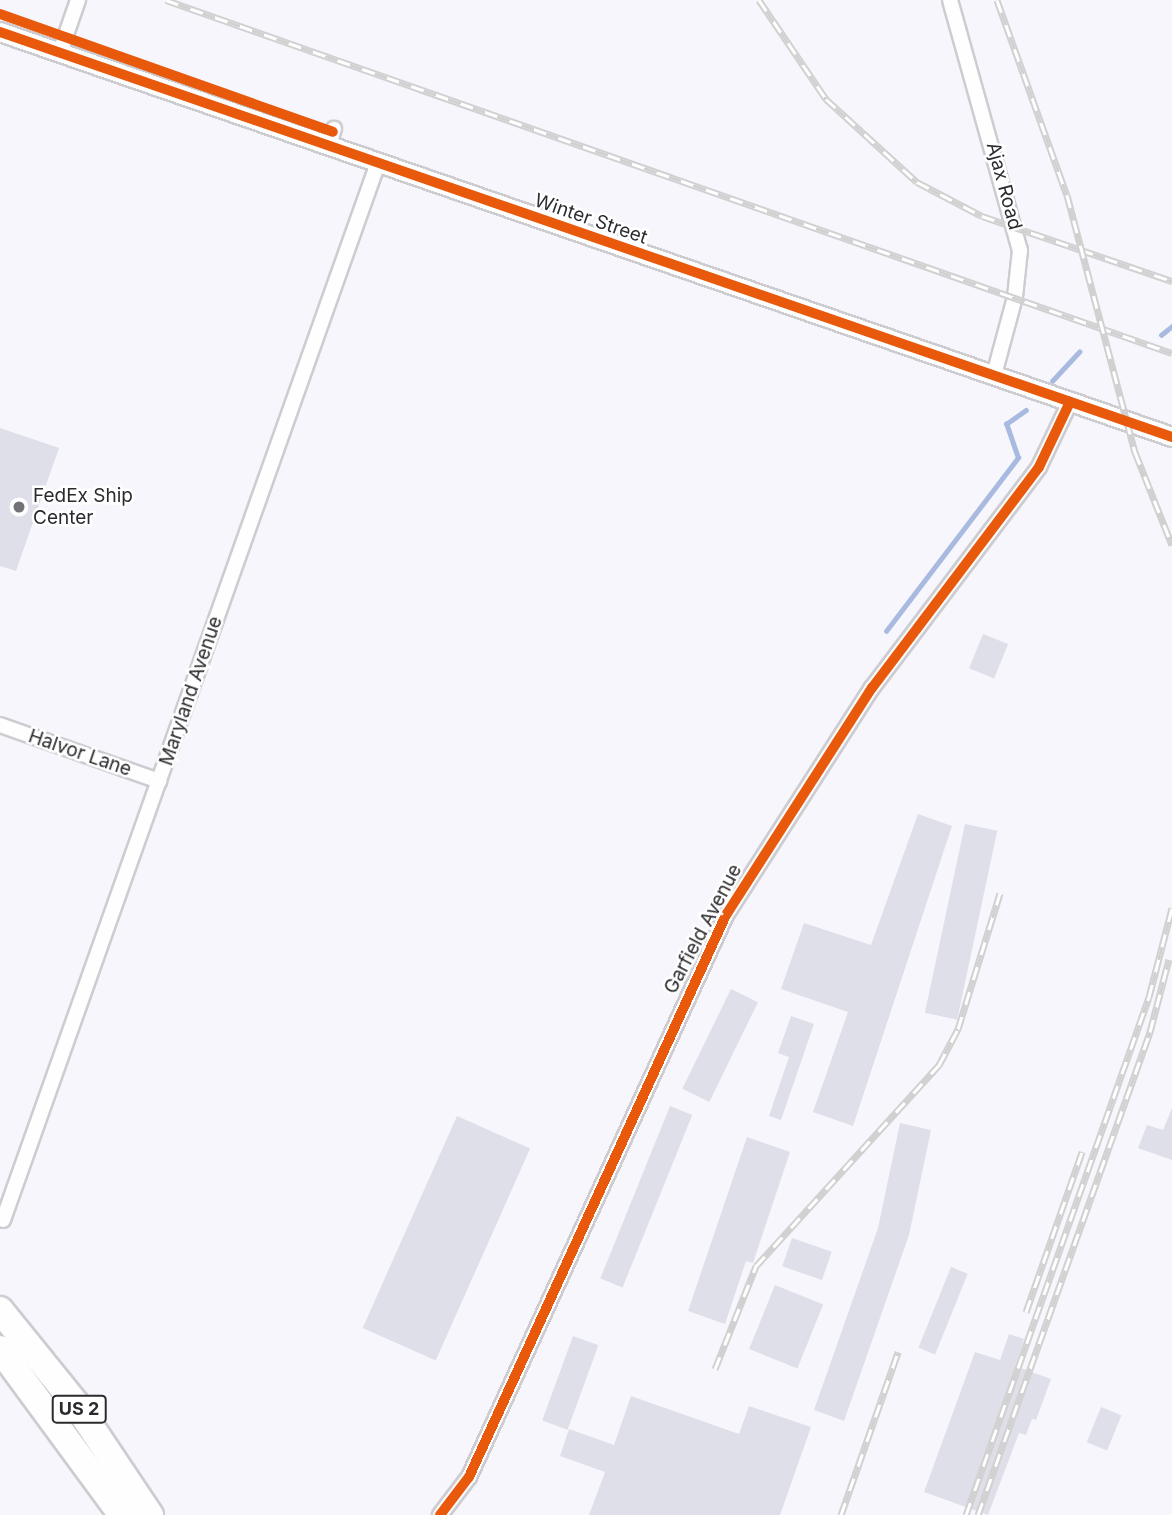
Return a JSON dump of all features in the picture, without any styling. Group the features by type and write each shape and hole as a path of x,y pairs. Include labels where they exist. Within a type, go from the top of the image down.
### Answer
{"highway":[{"name":"US 2","path":"0,1310 75,1403 150,1515"},
{"name":"US 2","path":"0,1349 54,1418 122,1515"},
{"path":"54,1418 100,1515"}],"street":[{"path":"60,52 78,0"},
{"name":"Ajax Road","path":"950,0 1020,250 1014,297 994,375"},
{"name":"Winter Street","path":"0,32 332,137 378,163 1172,437"},
{"name":"Maryland Avenue","path":"3,1220 378,163"},
{"name":"Garfield Avenue","path":"440,1515 465,1483 485,1443 726,915 860,706 1040,467 1069,402"},
{"name":"Halvor Lane","path":"0,725 159,781"}],"building":[{"name":"FedEx Ship Center","path":"0,428 59,448 16,571 0,566"},
{"path":"983,634 1008,644 994,678 969,668"},
{"path":"918,814 952,826 853,1126 813,1112 848,1012 781,989 804,923 871,945"},
{"path":"965,824 997,831 957,1020 925,1013"},
{"path":"731,989 758,1002 709,1102 682,1089"},
{"path":"791,1016 814,1024 781,1120 769,1116 789,1057 778,1053"},
{"path":"670,1106 692,1115 623,1287 600,1278"},
{"path":"1172,1108 1172,1160 1138,1148 1147,1125 1163,1130"},
{"path":"457,1116 530,1149 436,1360 363,1328"},
{"path":"900,1123 931,1130 909,1235 844,1421 814,1410 878,1228"},
{"path":"747,1137 790,1152 753,1263 746,1261 725,1324 688,1311"},
{"path":"792,1238 832,1252 822,1280 782,1266"},
{"path":"951,1267 968,1274 935,1354 918,1348"},
{"path":"775,1285 823,1304 797,1368 749,1349"},
{"path":"1009,1334 1024,1339 1015,1366 1051,1379 1036,1420 1032,1419 1026,1435 1019,1433 988,1515 924,1492 975,1352 1000,1360"},
{"path":"573,1336 598,1345 568,1430 542,1421"},
{"path":"631,1396 739,1434 749,1406 811,1427 780,1515 589,1515 605,1472 560,1456 569,1429 614,1445"},
{"path":"1101,1407 1121,1415 1107,1450 1087,1442"}],"waterway":[{"path":"1161,335 1172,326"},
{"path":"1052,381 1079,352"},
{"path":"886,631 1018,458 1006,424 1026,410"}],"railway":[{"path":"166,0 1172,353"},
{"path":"759,0 826,99 917,182 982,216 1172,281"},
{"path":"997,0 1067,195 1135,452 1172,545"},
{"path":"715,1369 756,1266 939,1065 958,1029 1000,893"},
{"path":"966,1515 1149,997 1172,908"},
{"path":"978,1515 1150,1032 1169,959"},
{"path":"1026,1312 1082,1152"},
{"path":"841,1515 898,1352"}],"cycle path":[{"path":"0,14 333,132"},
{"path":"0,32 1172,437"},
{"path":"440,1515 469,1477 726,915 872,688 1039,467 1070,402"}],"place":[{"name":"FedEx Ship Center","path":"19,507"}]}
